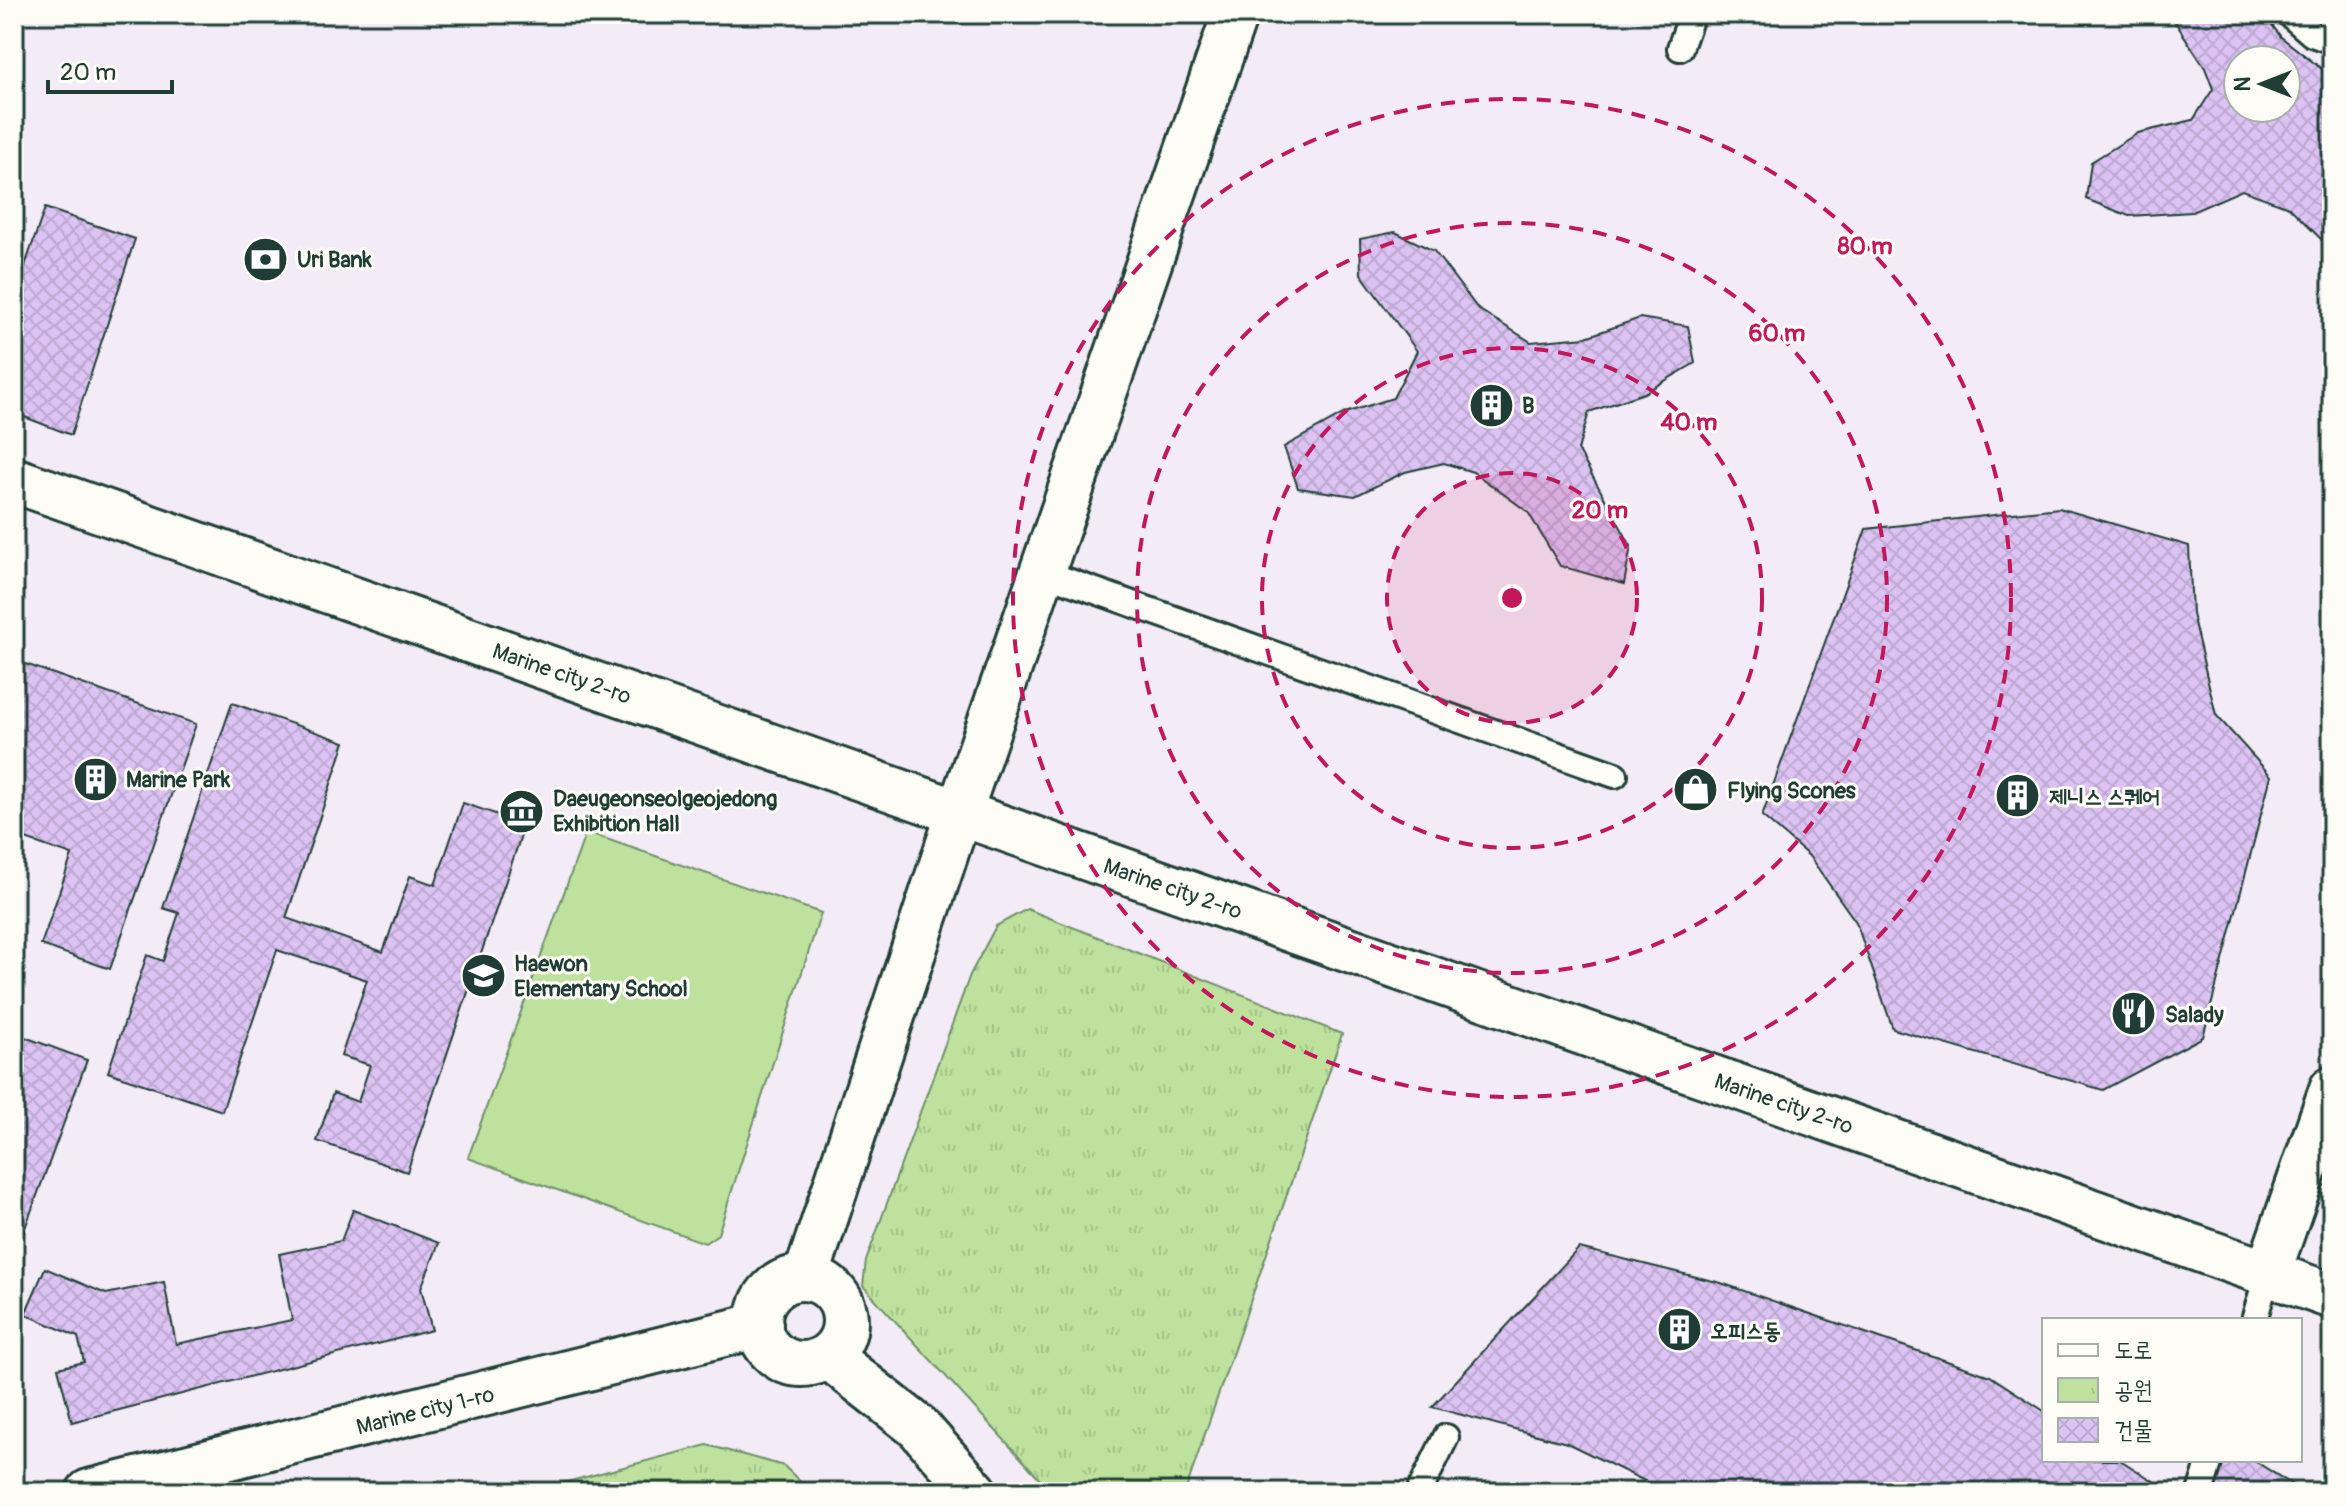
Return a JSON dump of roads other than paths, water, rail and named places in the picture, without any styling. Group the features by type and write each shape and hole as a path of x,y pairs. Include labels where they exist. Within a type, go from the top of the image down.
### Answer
{"main road":[{"path":"806,1277 959,813 1235,14"},
{"name":"Marine city 2-ro","path":"14,480 2332,1296"},
{"path":"2268,1273 2332,1089"},
{"path":"806,1277 823,1283 836,1293 844,1309 845,1326 840,1343 828,1356 812,1363 795,1363 780,1358 768,1347 760,1325 764,1301 773,1288 788,1280 806,1277"},
{"name":"Marine city 1-ro","path":"98,1491 760,1325"},
{"path":"828,1356 918,1427 975,1492"}],"lane":[{"path":"1680,48 1692,14"},
{"path":"2289,14 2312,34 2332,41"},
{"path":"1042,572 1615,775"},
{"path":"2255,1318 2268,1273"},
{"path":"1419,1492 1446,1437"},
{"path":"2200,1492 2209,1462"}],"place":[{"name":"Uri Bank","path":"266,259"},
{"name":"B","path":"1491,405"},
{"name":"Marine Park","path":"95,779"},
{"name":"Flying Scones","path":"1696,790"},
{"name":"제니스 스퀘어","path":"2018,796"},
{"name":"Daeugeonseolgeojedong Exhibition Hall","path":"522,811"},
{"name":"Haewon Elementary School","path":"483,976"},
{"name":"Salady","path":"2134,1014"},
{"name":"오피스동","path":"1679,1330"}]}
